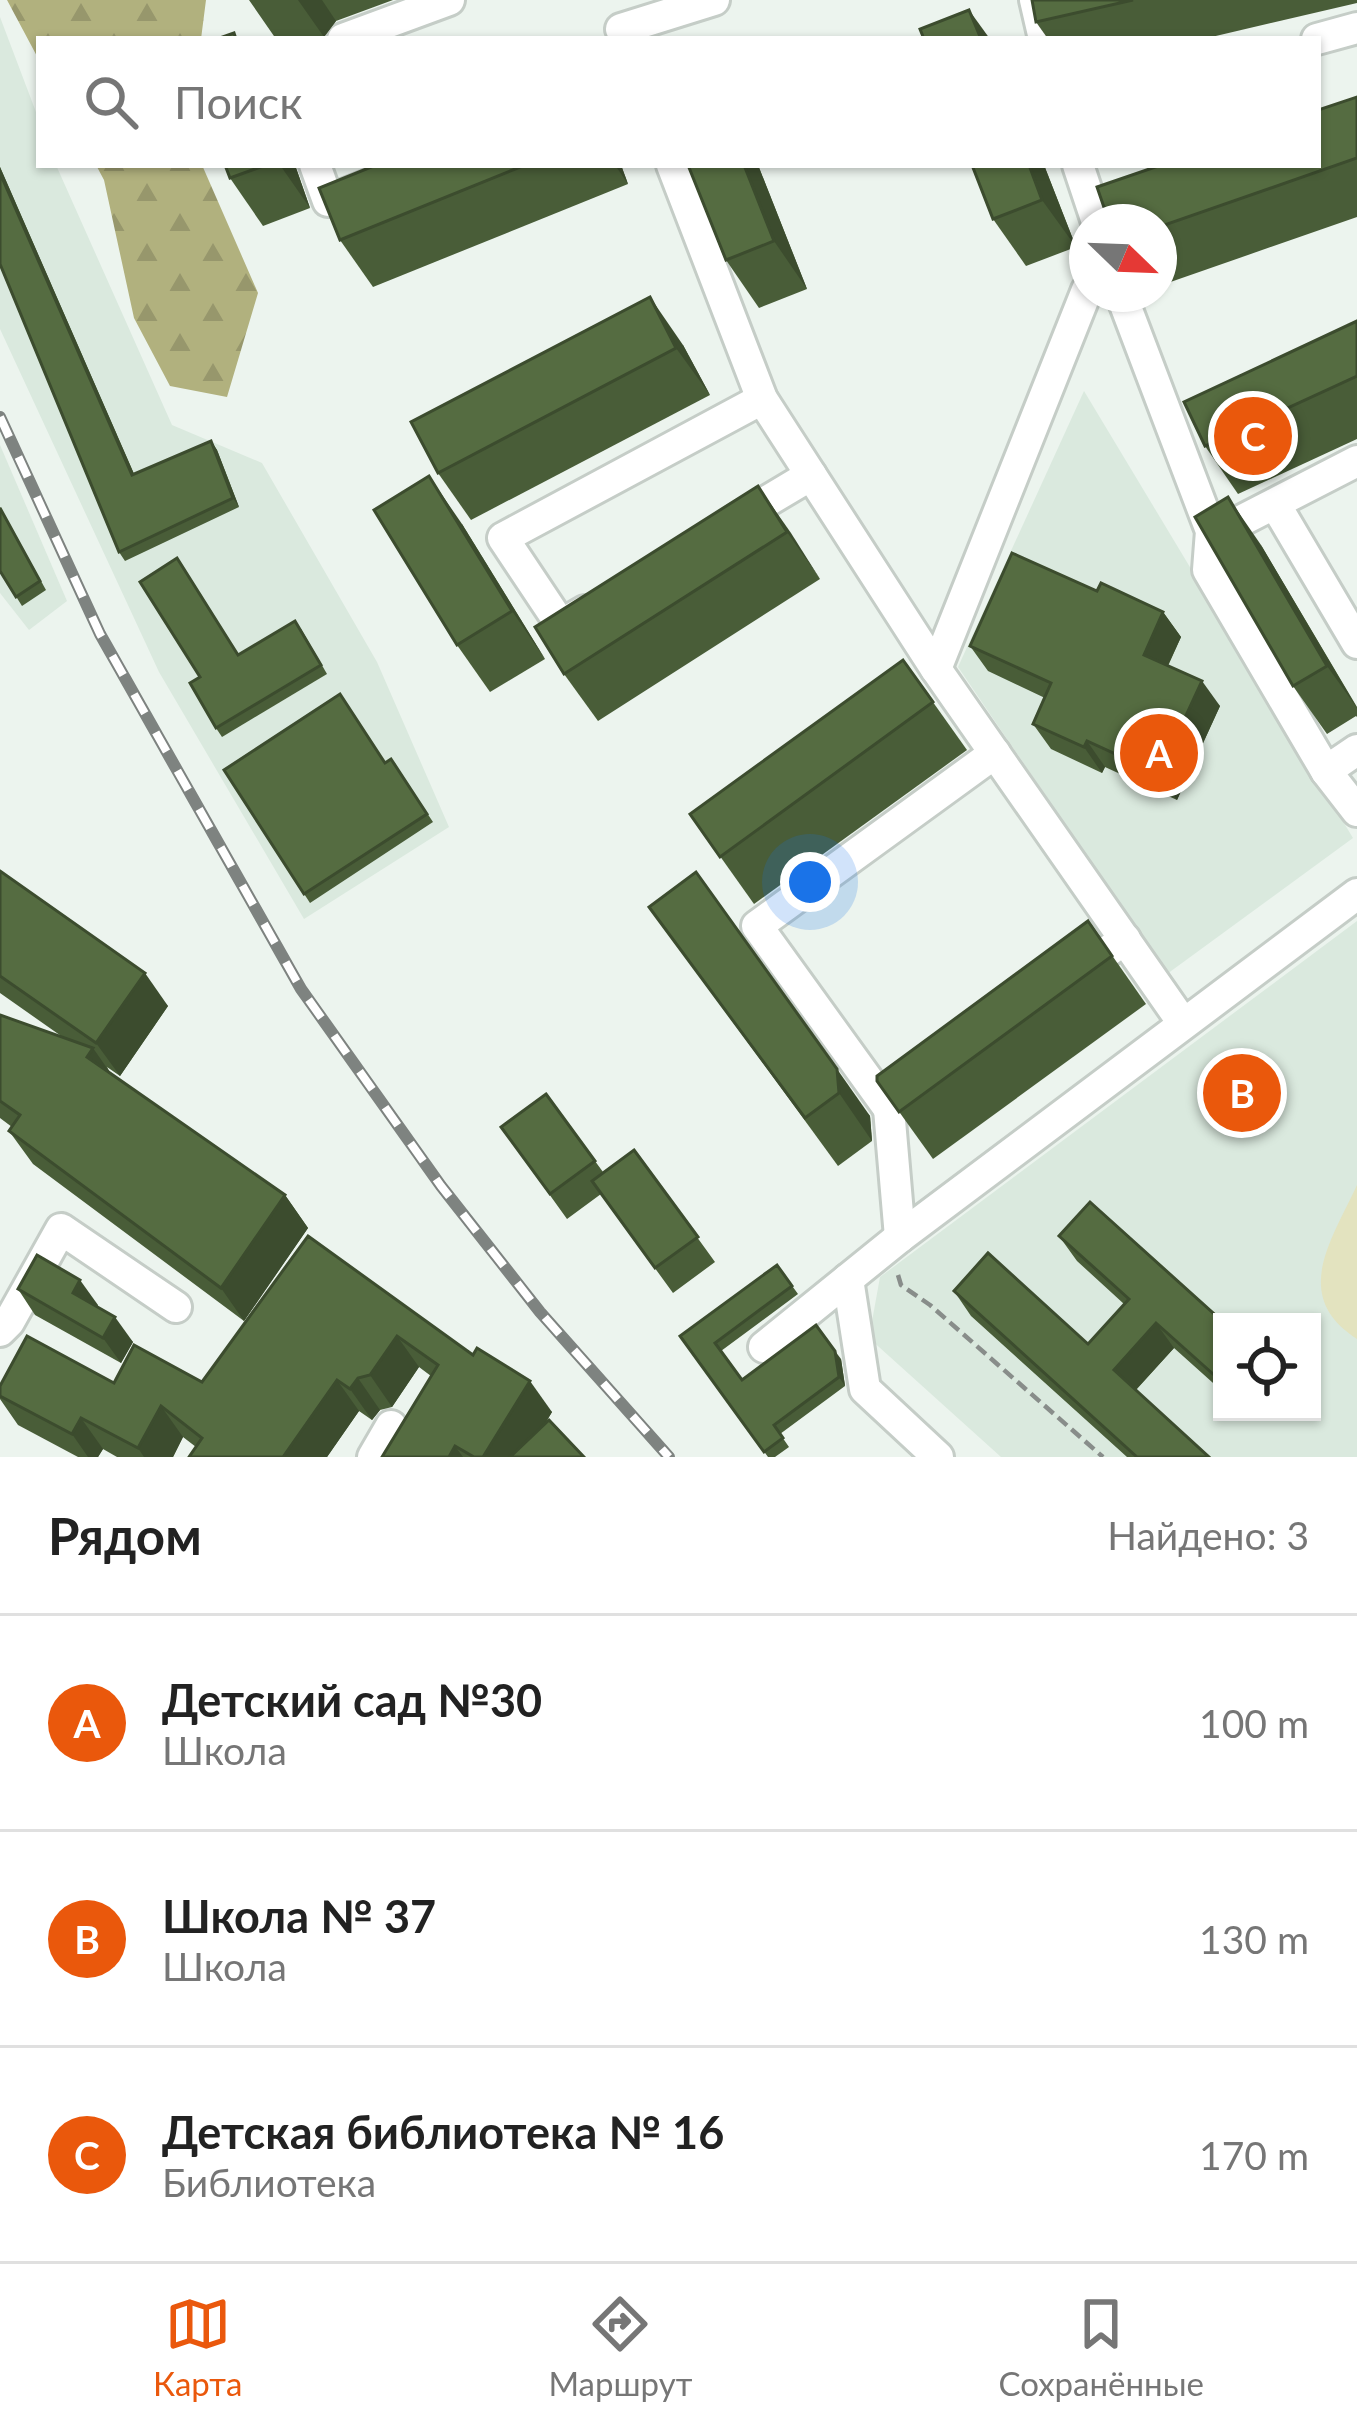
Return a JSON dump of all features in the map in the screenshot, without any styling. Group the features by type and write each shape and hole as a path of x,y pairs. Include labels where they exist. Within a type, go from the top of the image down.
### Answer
{"street":[{"path":"351,36 449,0"},
{"path":"618,23 714,0"},
{"path":"1035,0 1043,36"},
{"path":"1321,38 1357,28"},
{"path":"316,168 328,202 413,168"},
{"path":"673,168 762,399 936,669 1183,1023"},
{"path":"1079,168 1091,204"},
{"path":"936,669 1078,312"},
{"path":"1128,312 1210,531 1208,570 1326,771 1357,811"},
{"path":"619,590 561,625 503,538 762,399"},
{"path":"1210,531 1228,527 1357,461"},
{"path":"715,532 811,475"},
{"path":"1276,504 1357,643"},
{"path":"1326,771 1357,750"},
{"path":"900,1237 889,1109 757,926 994,753"},
{"path":"764,1347 900,1237 1357,894"},
{"path":"1052,992 1125,939"},
{"path":"889,1109 944,1070"},
{"path":"0,1331 61,1228 176,1306"},
{"path":"848,1279 865,1390 938,1457"},
{"path":"373,1457 391,1426"}],"path":[{"path":"900,1237 896,1264 901,1285 1103,1457"}],"shaded area":[{"path":"0,17 36,112 36,168 57,168 172,425 262,463 377,662 449,827 304,919 159,672 0,329"},
{"path":"1084,391 1353,838 1167,974 958,667"},
{"path":"0,445 67,601 29,630 0,593"},
{"path":"1357,921 1357,1457 1001,1457 869,1338 880,1277"}],"green space":[{"path":"7,0 206,0 201,36 36,36 36,54"},
{"path":"98,168 203,168 258,293 227,397 170,386 134,318"},
{"path":"1357,1185 1357,1339 1325,1305 1321,1286 1328,1247"}],"building":[{"path":"1032,0 1133,0 1036,22"},
{"path":"969,10 980,36 923,36 920,29"},
{"path":"1357,97 1357,158 1177,221 1177,204 1103,204 1097,187 1152,168 1321,168 1321,109"},
{"path":"226,168 258,168 230,178"},
{"path":"369,168 518,168 340,240 319,188"},
{"path":"689,168 745,168 774,241 726,260"},
{"path":"973,168 1030,168 1042,200 993,219"},
{"path":"0,173 132,475 211,441 233,498 119,552 0,264"},
{"path":"650,297 676,348 438,473 411,422"},
{"path":"1357,321 1357,376 1205,446 1184,402"},
{"path":"429,476 512,611 457,645 374,510"},
{"path":"758,486 787,532 564,674 535,627"},
{"path":"1228,497 1327,666 1293,686 1195,517"},
{"path":"0,508 40,581 16,597 0,571"},
{"path":"1012,553 1097,591 1101,583 1163,612 1144,655 1202,681 1159,774 1087,741 1084,747 1033,724 1051,683 970,646"},
{"path":"177,558 238,655 295,621 321,665 216,728 190,683 200,677 140,582"},
{"path":"903,660 933,702 720,857 690,814"},
{"path":"340,694 385,763 391,759 427,814 304,894 224,770"},
{"path":"0,871 145,973 96,1043 0,976"},
{"path":"696,872 837,1069 839,1093 805,1118 649,907"},
{"path":"1088,921 1112,956 899,1112 877,1076"},
{"path":"0,1015 93,1048 87,1057 285,1195 221,1288 9,1131 20,1115 0,1101"},
{"path":"546,1094 595,1161 550,1194 501,1127"},
{"path":"634,1150 698,1237 655,1268 592,1181"},
{"path":"1090,1202 1213,1313 1213,1374 1156,1323 1114,1370 1209,1457 1137,1457 954,1291 988,1253 1088,1344 1129,1299 1059,1236"},
{"path":"308,1236 473,1355 477,1348 530,1381 483,1457 455,1446 449,1457 382,1457 438,1365 397,1336 370,1375 358,1378 350,1389 337,1380 283,1457 189,1457 202,1438 161,1406 138,1448 81,1418 72,1434 0,1396 0,1386 27,1336 114,1383 134,1345 202,1382"},
{"path":"37,1255 80,1280 73,1293 115,1317 103,1338 18,1289"},
{"path":"777,1265 792,1286 715,1343 742,1380 816,1325 835,1351 839,1377 774,1425 783,1438 764,1452 680,1336"},
{"path":"549,1420 584,1457 510,1457"}],"railway":[{"path":"0,417 100,634 301,989 441,1186 540,1312 669,1457"}],"place":[{"name":"Детская библиотека № 16","path":"1253,436"},
{"name":"Детский сад №30","path":"1159,753"},
{"name":"Школа № 37","path":"1242,1093"}]}
